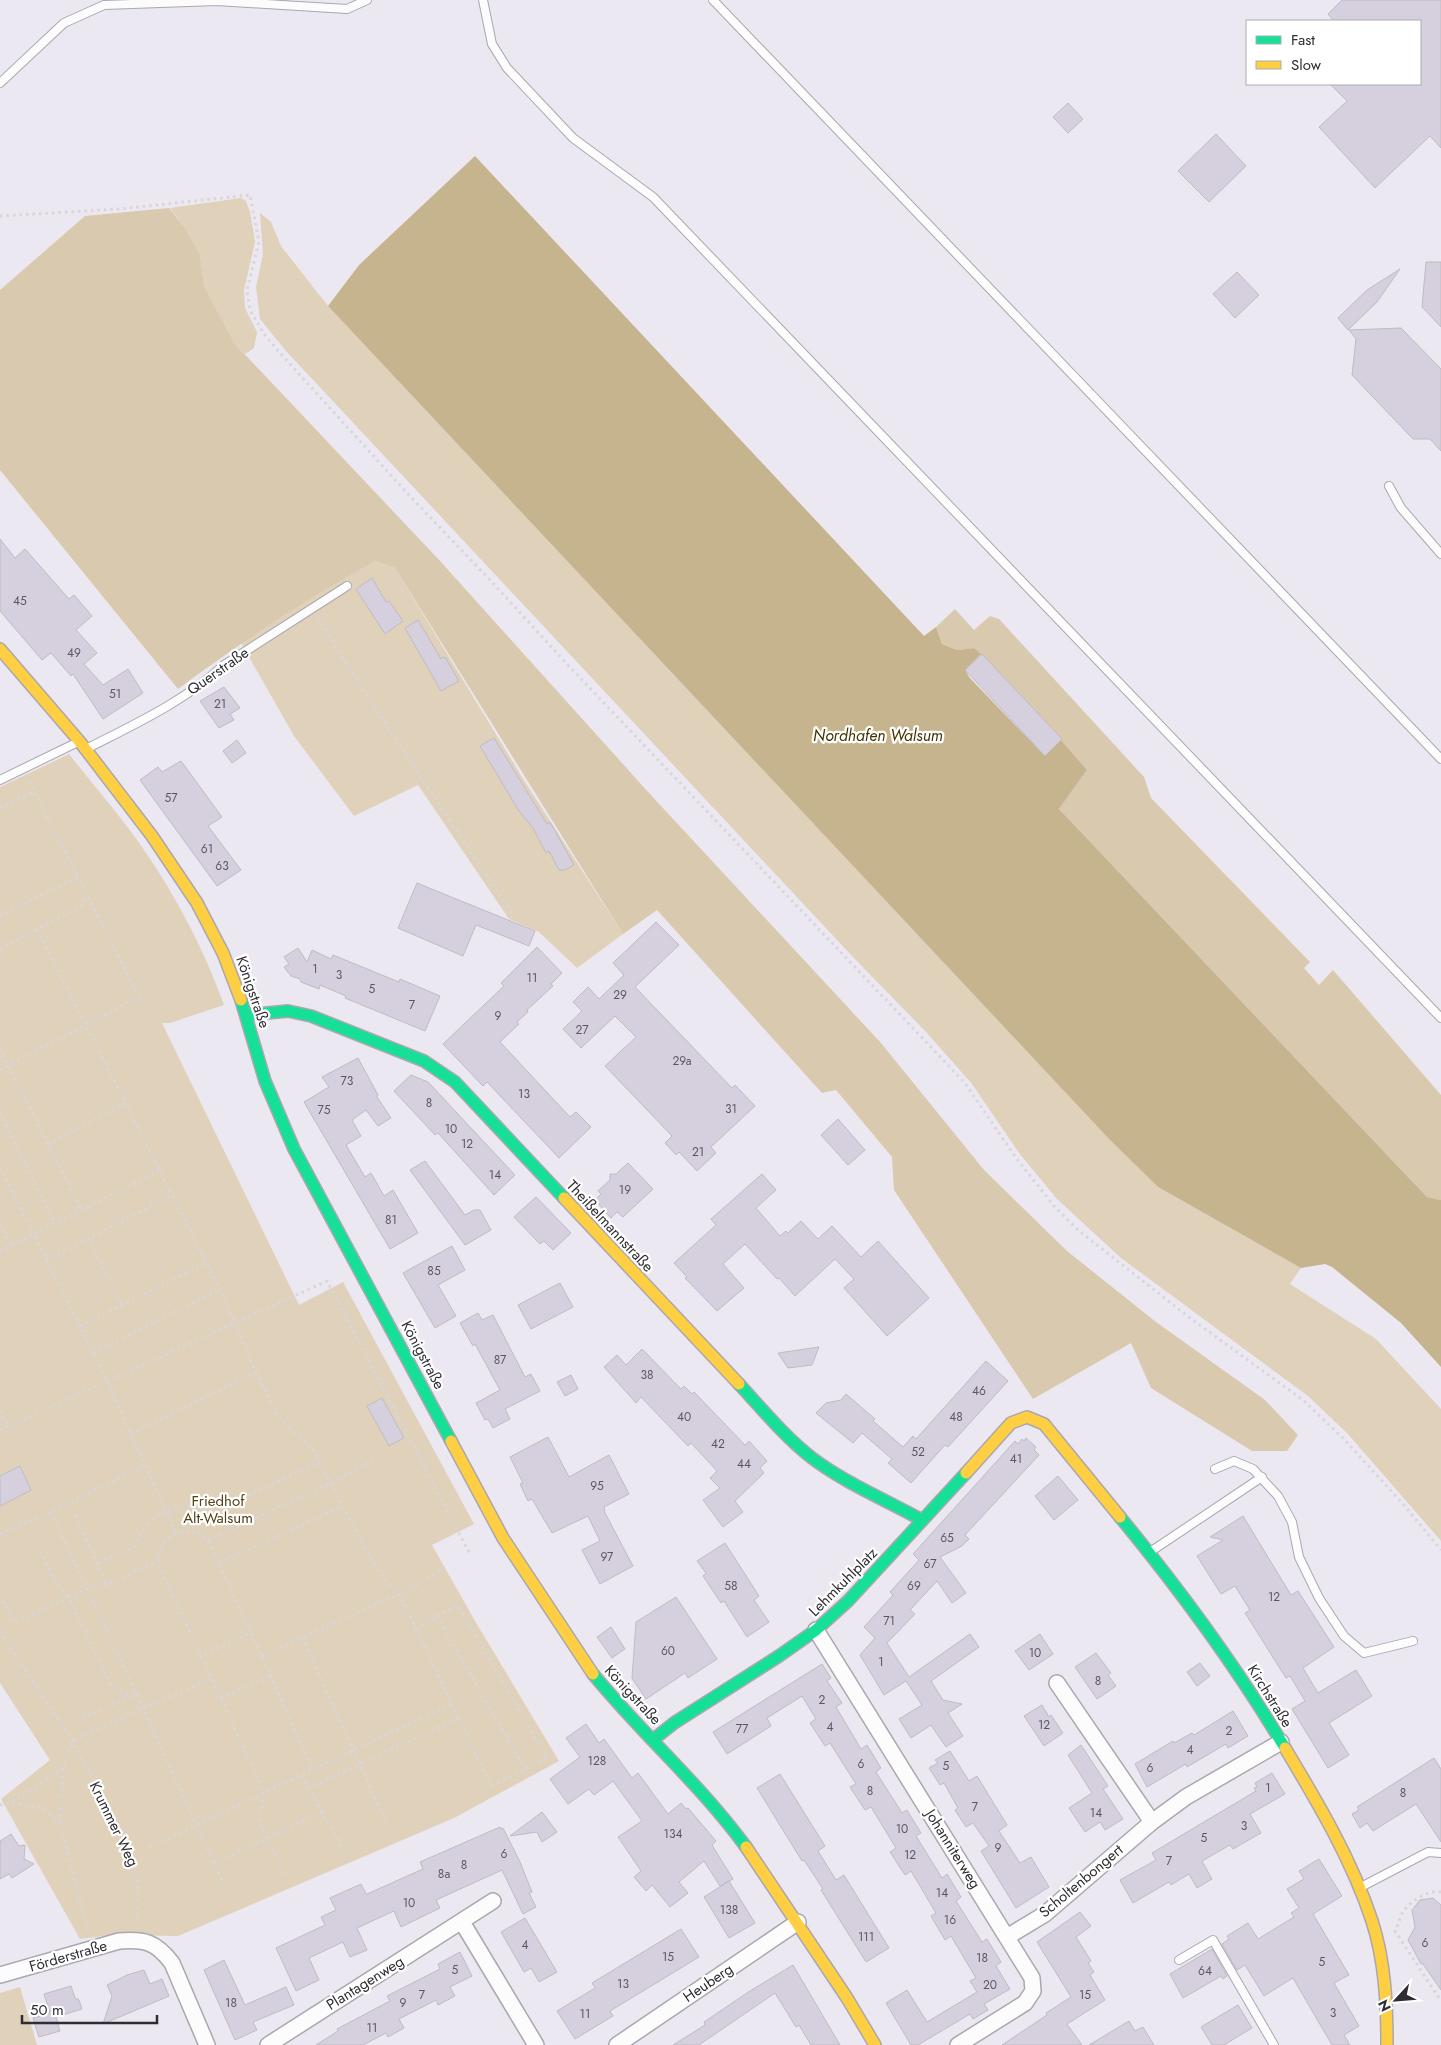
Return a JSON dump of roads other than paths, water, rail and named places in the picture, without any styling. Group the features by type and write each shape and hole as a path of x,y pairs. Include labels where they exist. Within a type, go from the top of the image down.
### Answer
{"street":[{"name":"Königstraße","path":"0,649 83,745 152,836 198,903 223,953 247,1015 265,1081 294,1148 503,1538 584,1663 615,1701 654,1739 728,1822 798,1922 875,2045"},
{"name":"Theißelmannstraße","path":"247,1015 288,1011 311,1016 424,1061 455,1082 752,1398 811,1457 832,1471 922,1520"},
{"name":"Lehmkuhlplatz","path":"654,1739 674,1723 816,1630 848,1601 1011,1423 1027,1417"},
{"name":"Kirchstraße","path":"1027,1417 1044,1424 1196,1613 1266,1714 1326,1820 1360,1888 1372,1923 1381,1959 1387,2045"},
{"name":"Johanniterweg","path":"816,1630 1032,1978 1033,1991 1026,2003 958,2045"},
{"path":"1057,1683 1152,1822"},
{"name":"Scholtenbongert","path":"1007,1937 1045,1914 1152,1822 1186,1797 1281,1742"},
{"name":"Plantagenweg","path":"268,2045 493,1901"},
{"path":"462,1922 536,2045"},
{"name":"Heuberg","path":"617,2045 798,1922"},
{"name":"Förderstraße","path":"0,1975 119,1941 136,1940 152,1944 164,1953 172,1963 206,2045"}],"lane":[{"path":"0,83 64,23 104,4 216,1 347,9 367,0"},
{"path":"483,0 492,44 507,68 573,138 653,196 1441,1018"},
{"path":"713,0 1441,760"},
{"path":"1389,486 1401,508 1441,554"},
{"name":"Querstraße","path":"0,780 22,768 152,716 209,680 224,665 347,586"},
{"path":"1215,1469 1234,1461 1253,1469 1262,1477 1287,1509 1292,1522 1299,1557 1319,1598 1344,1636 1364,1652 1413,1641"},
{"path":"1148,1554 1262,1477"},
{"path":"1360,1888 1428,1852 1441,1853"},
{"path":"1180,1960 1213,1940 1274,2045"}],"water":[{"name":"Nordhafen Walsum","path":"475,156 924,636 936,627 942,644 957,650 974,648 981,654 965,670 970,678 1044,755 1061,740 1087,770 1059,809 1427,1197 1441,1200 1441,1367 1401,1323 1332,1267 1325,1264 1301,1268 1158,1187 1110,1140 328,306 359,265"}],"park label":[{"name":"Friedhof Alt-Walsum","path":"218,1510"}]}
